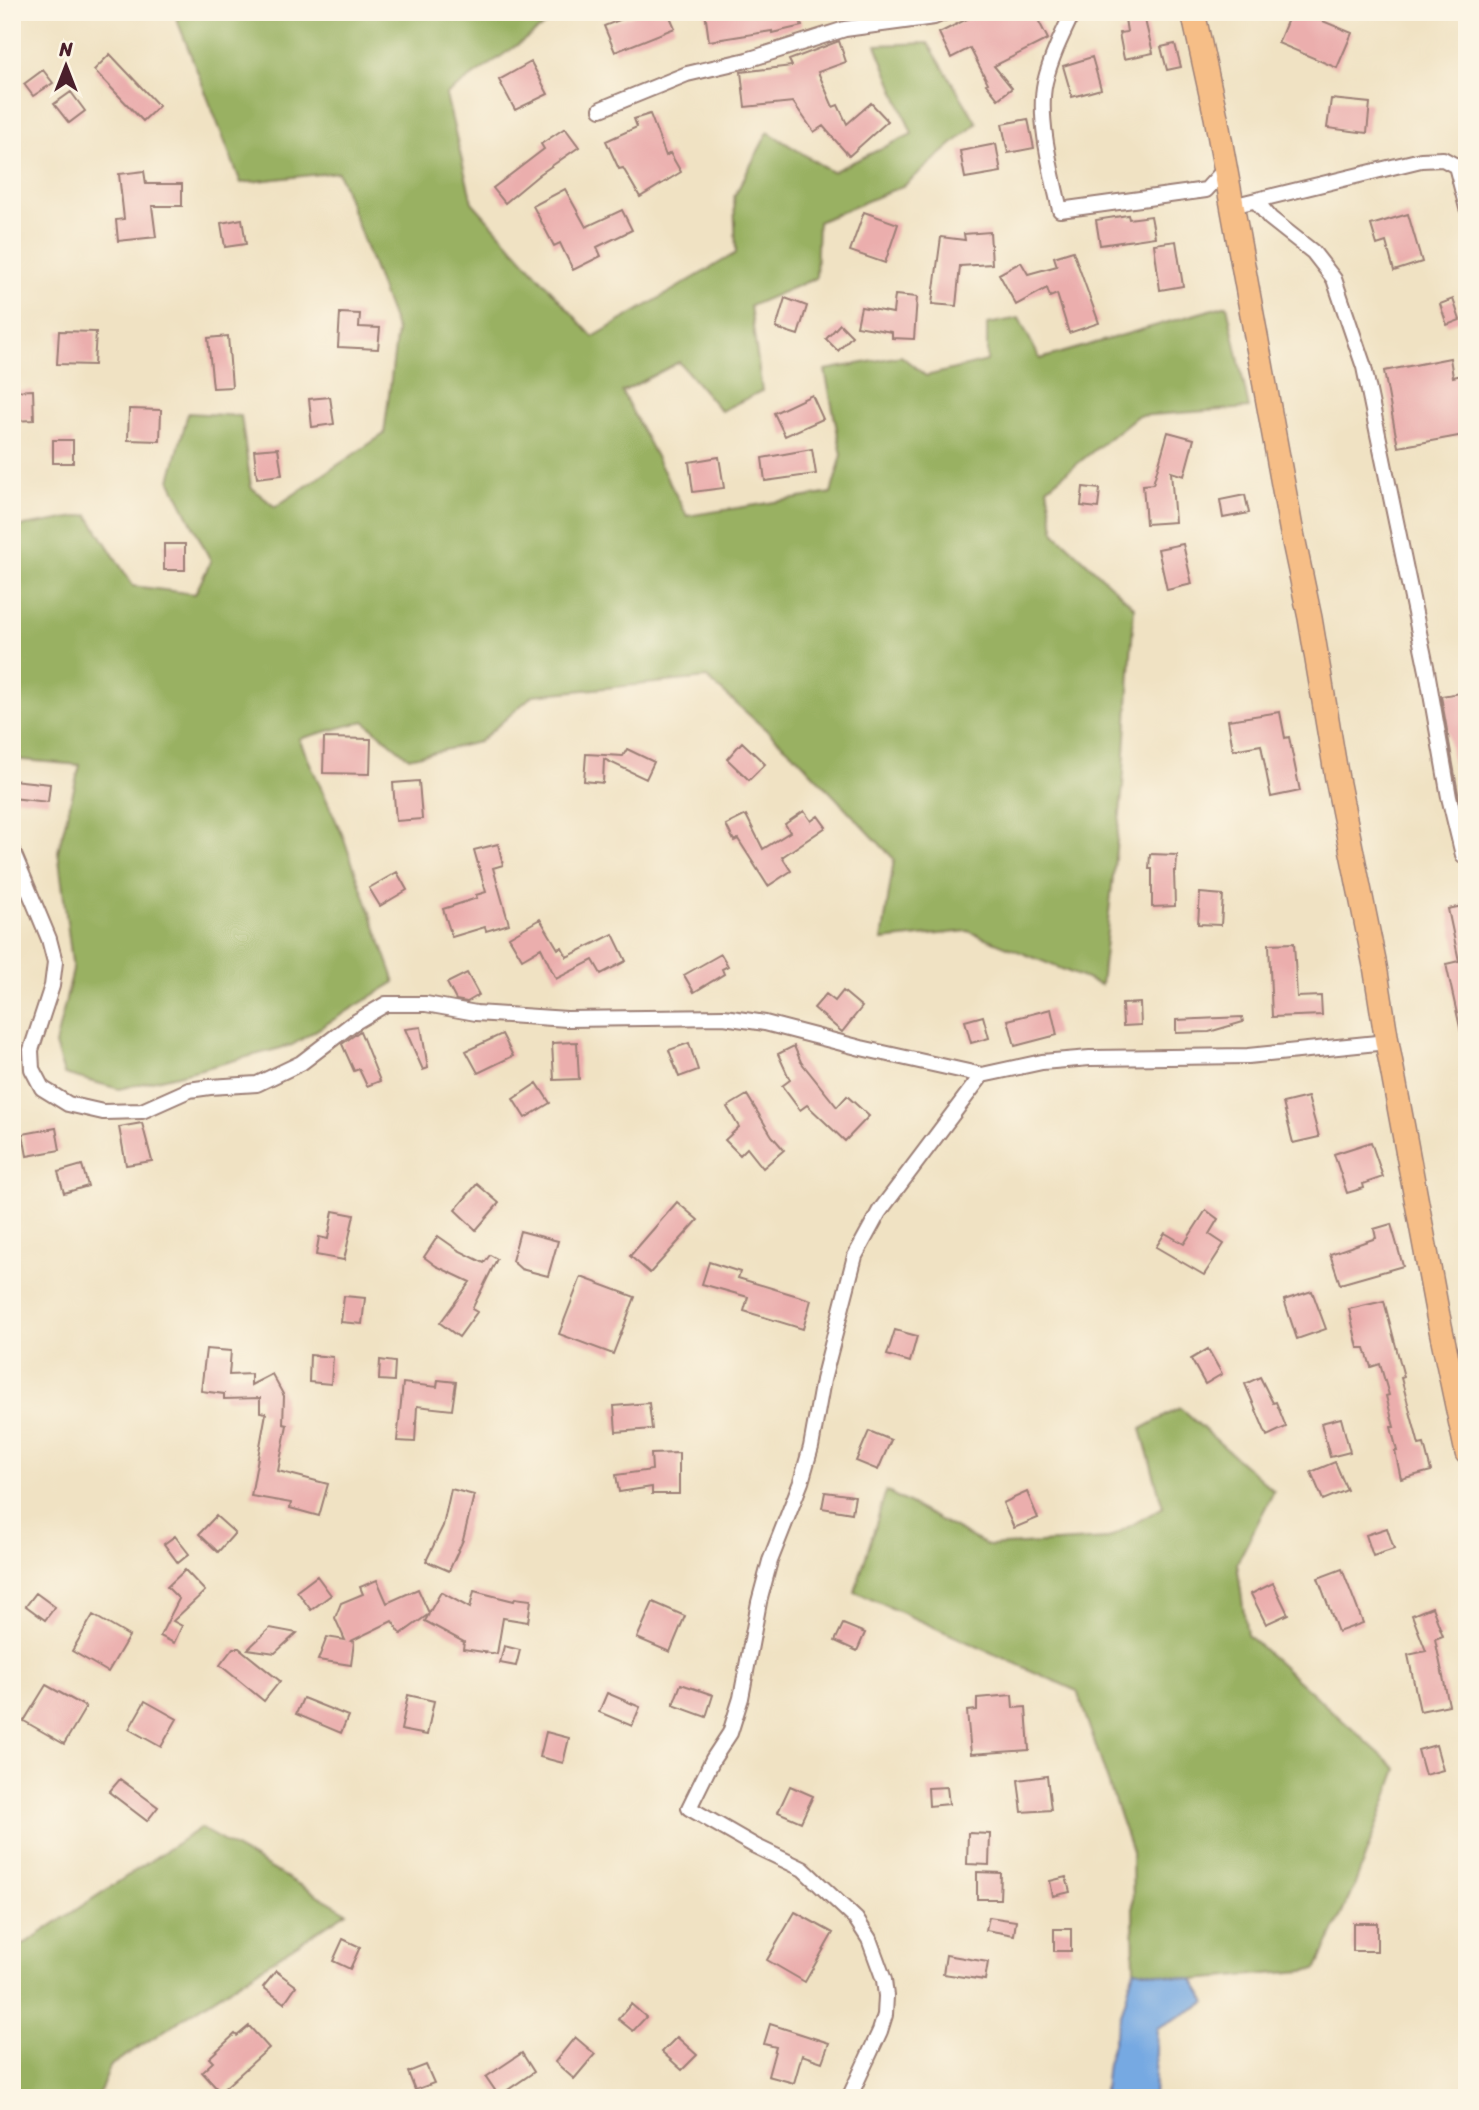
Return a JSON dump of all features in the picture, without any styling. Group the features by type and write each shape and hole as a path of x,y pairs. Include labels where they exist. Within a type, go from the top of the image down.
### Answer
{"main road":[{"path":"1194,12 1310,618 1342,805 1373,956 1438,1317 1467,1453"}],"street":[{"path":"601,109 687,74 747,60 845,29 933,17 947,12"},
{"path":"1073,12 1053,55 1045,84 1042,110 1060,210 1206,190 1225,169"},
{"path":"1232,206 1421,160 1443,159 1456,166 1467,208"},
{"path":"1257,202 1270,218 1313,252 1334,278 1364,368 1427,671 1449,797 1463,855"},
{"path":"12,850 49,939 55,962 52,986 31,1049 32,1069 42,1088 68,1104 103,1112 142,1111 190,1090 257,1084 301,1063 352,1024 386,1004 426,1004 476,1013 567,1019 724,1017 765,1023 982,1075 1042,1062 1090,1058 1248,1056 1387,1042"},
{"path":"849,2098 885,2015 884,1980 869,1939 856,1919 803,1869 755,1846 689,1808 713,1759 730,1733 741,1699 759,1602 770,1561 801,1482 811,1447 823,1380 855,1256 879,1212 982,1075"}],"green space":[{"path":"174,12 564,12 446,95 472,202 593,337 736,253 734,197 768,132 832,172 912,134 876,45 928,43 977,123 905,185 818,222 816,278 750,306 762,391 721,411 679,362 622,392 687,516 831,493 842,455 825,370 901,356 926,376 987,361 987,324 1019,318 1040,359 1227,305 1249,408 1137,416 1047,488 1055,533 1134,607 1123,786 1101,985 968,931 882,940 894,859 797,757 707,678 533,695 479,742 409,758 364,721 299,739 342,834 395,982 292,1045 119,1089 64,1074 55,1045 73,970 58,851 80,765 12,759 12,528 88,515 133,586 195,594 211,561 170,480 188,413 241,416 251,487 275,507 384,434 397,331 338,172 241,183"},
{"path":"1180,1408 1274,1491 1237,1563 1247,1635 1397,1769 1354,1887 1316,1970 1193,1980 1134,1969 1132,1852 1077,1691 855,1592 886,1491 988,1546 1107,1539 1163,1507 1141,1429"},
{"path":"200,1828 347,1912 110,2066 98,2098 12,2098 12,1952"}],"water":[{"path":"1134,1969 1193,1980 1207,2002 1157,2028 1154,2098 1103,2098 1107,2064"}],"building":[{"path":"640,12 668,12 675,28 615,52 604,26"},
{"path":"705,12 798,12 802,26 772,33 709,41"},
{"path":"981,12 1034,12 1048,39 994,66 1012,88 998,99 986,84 988,83 970,48 951,58 939,33"},
{"path":"1124,12 1143,12 1153,53 1124,59 1119,33 1127,32"},
{"path":"1291,12 1301,12 1352,33 1337,68 1278,43"},
{"path":"839,41 846,62 818,72 833,107 838,105 847,124 871,103 888,121 849,156 823,126 814,132 793,102 745,107 741,72 792,66 789,60"},
{"path":"1175,44 1181,67 1167,70 1161,47"},
{"path":"110,54 159,106 143,121 94,70"},
{"path":"1092,57 1101,89 1072,97 1063,66"},
{"path":"531,62 548,94 515,110 499,80"},
{"path":"43,70 53,83 33,96 24,84"},
{"path":"71,92 85,111 69,123 54,104"},
{"path":"1331,99 1370,103 1367,133 1327,128"},
{"path":"650,114 666,156 670,153 681,172 640,197 623,168 619,169 606,141 637,127 634,119"},
{"path":"1028,119 1034,148 1008,153 1002,124"},
{"path":"565,128 579,147 505,203 493,188 544,149 541,144"},
{"path":"996,144 1001,172 965,178 960,151"},
{"path":"144,171 146,184 182,184 182,206 152,206 156,237 118,241 116,220 124,219 119,174"},
{"path":"565,189 586,227 622,210 632,230 597,247 601,256 573,270 560,243 554,246 533,206"},
{"path":"864,212 898,224 885,263 850,251"},
{"path":"1408,214 1422,262 1394,271 1386,242 1377,245 1371,225"},
{"path":"1128,215 1129,219 1151,216 1155,237 1100,245 1096,220"},
{"path":"242,219 246,244 225,247 221,223"},
{"path":"990,232 992,264 960,266 956,306 932,304 941,237 965,240 964,234"},
{"path":"1176,241 1183,286 1160,290 1154,244"},
{"path":"1073,251 1099,323 1069,333 1057,294 1050,297 1047,288 1016,305 999,274 1021,262 1028,274 1057,266 1054,257"},
{"path":"895,295 917,297 914,339 892,338 892,332 857,326 861,307 893,313"},
{"path":"785,298 807,306 798,335 776,328"},
{"path":"1453,299 1460,320 1447,325 1440,304"},
{"path":"340,313 360,314 359,327 380,328 378,349 338,347"},
{"path":"840,324 852,336 838,351 826,339"},
{"path":"59,331 96,332 94,365 57,364"},
{"path":"228,336 232,387 213,388 208,338"},
{"path":"1450,358 1453,377 1467,374 1467,415 1460,416 1464,435 1398,447 1384,371"},
{"path":"33,390 34,420 12,421 12,391"},
{"path":"812,395 823,419 785,436 774,413"},
{"path":"330,397 334,424 312,427 309,399"},
{"path":"129,409 161,410 160,441 128,440"},
{"path":"1168,432 1194,439 1184,476 1171,472 1175,522 1146,524 1143,485 1153,484"},
{"path":"53,440 73,440 73,463 53,463"},
{"path":"278,448 282,475 257,478 254,450"},
{"path":"812,449 816,474 765,481 762,458"},
{"path":"719,457 724,488 693,492 689,462"},
{"path":"1083,487 1100,489 1098,508 1081,506"},
{"path":"1245,495 1249,513 1223,518 1220,500"},
{"path":"164,544 185,544 185,570 164,570"},
{"path":"1183,544 1192,584 1167,590 1158,549"},
{"path":"1467,692 1467,798 1459,799 1441,696"},
{"path":"1280,712 1285,738 1289,737 1300,791 1271,797 1261,745 1233,750 1228,720"},
{"path":"324,738 371,739 370,774 323,773"},
{"path":"742,742 765,764 749,780 727,759"},
{"path":"627,749 654,762 646,779 604,759 603,783 584,781 586,754 623,756"},
{"path":"12,780 50,784 48,802 12,798"},
{"path":"419,781 422,819 396,821 393,783"},
{"path":"804,811 811,821 818,816 826,827 782,857 791,871 768,886 738,839 734,841 726,825 746,815 763,849 790,832 785,824"},
{"path":"498,844 503,865 493,868 509,924 486,931 485,927 452,937 443,909 477,898 476,895 486,892 474,850"},
{"path":"1150,854 1177,855 1174,871 1175,906 1152,907"},
{"path":"397,872 407,890 380,906 369,888"},
{"path":"1200,893 1223,895 1221,925 1198,924"},
{"path":"1467,905 1467,1032 1461,1032 1446,964 1459,961 1448,909"},
{"path":"540,919 558,949 562,947 567,957 613,934 626,961 601,974 593,960 556,979 541,948 522,959 509,937"},
{"path":"1294,943 1297,997 1321,996 1322,1015 1272,1017 1269,944"},
{"path":"721,954 728,966 722,969 724,974 694,992 684,975"},
{"path":"467,973 479,995 467,1002 456,1000 447,983"},
{"path":"843,991 862,1007 842,1032 814,1008 826,994 835,1001"},
{"path":"1140,1003 1141,1025 1123,1026 1122,1004"},
{"path":"1051,1009 1057,1035 1015,1046 1008,1020"},
{"path":"983,1016 989,1038 971,1043 965,1021"},
{"path":"1242,1017 1243,1022 1209,1032 1176,1033 1176,1020"},
{"path":"421,1027 428,1068 423,1070 405,1029"},
{"path":"360,1031 380,1081 367,1086 359,1069 354,1071 342,1044"},
{"path":"502,1034 513,1056 478,1073 466,1051"},
{"path":"577,1042 579,1079 554,1080 552,1043"},
{"path":"689,1043 698,1070 679,1077 669,1050"},
{"path":"794,1046 801,1062 837,1107 847,1096 869,1116 845,1141 807,1105 800,1110 782,1086 790,1080 778,1054"},
{"path":"537,1083 550,1103 525,1118 513,1099"},
{"path":"747,1095 772,1136 784,1150 763,1168 747,1148 740,1155 725,1140 739,1127 727,1107"},
{"path":"1308,1097 1319,1137 1293,1143 1283,1103"},
{"path":"142,1123 152,1161 126,1165 119,1127"},
{"path":"56,1128 60,1150 27,1156 23,1134"},
{"path":"1371,1142 1383,1177 1363,1184 1364,1188 1347,1193 1334,1154"},
{"path":"82,1165 88,1186 64,1193 58,1172"},
{"path":"477,1184 499,1203 476,1230 455,1210"},
{"path":"677,1202 698,1220 650,1273 630,1256"},
{"path":"1206,1210 1218,1219 1209,1234 1224,1244 1204,1275 1156,1247 1165,1233 1184,1244"},
{"path":"333,1211 354,1215 344,1260 316,1255 319,1237 328,1239"},
{"path":"1391,1224 1403,1266 1340,1284 1330,1254 1376,1238 1374,1229"},
{"path":"520,1231 558,1241 548,1276 521,1269 512,1261"},
{"path":"438,1236 484,1263 490,1255 497,1259 472,1309 477,1312 459,1337 440,1323 470,1282 436,1266 424,1257"},
{"path":"709,1262 740,1272 738,1278 811,1300 803,1329 744,1311 748,1297 702,1284"},
{"path":"581,1277 635,1297 613,1354 559,1334"},
{"path":"1312,1291 1326,1329 1297,1339 1284,1300"},
{"path":"344,1296 365,1298 362,1324 341,1322"},
{"path":"1384,1301 1419,1445 1424,1444 1431,1471 1401,1479 1391,1427 1394,1427 1386,1396 1389,1395 1380,1364 1371,1367 1365,1348 1358,1348 1349,1309"},
{"path":"895,1330 917,1336 910,1362 887,1355"},
{"path":"206,1349 231,1351 229,1375 251,1374 251,1385 272,1374 284,1396 283,1424 287,1425 278,1471 328,1484 319,1516 290,1508 291,1503 251,1496 266,1413 260,1412 260,1398 224,1399 224,1394 201,1391"},
{"path":"1208,1349 1222,1374 1205,1384 1191,1359"},
{"path":"310,1355 333,1357 331,1384 309,1382"},
{"path":"380,1360 395,1362 394,1381 379,1380"},
{"path":"1260,1377 1273,1403 1276,1402 1286,1427 1267,1436 1245,1384"},
{"path":"438,1380 456,1382 452,1410 417,1406 415,1442 397,1441 403,1383 437,1387"},
{"path":"649,1403 652,1429 616,1432 614,1406"},
{"path":"1341,1418 1350,1452 1330,1457 1321,1423"},
{"path":"869,1431 891,1440 878,1470 856,1461"},
{"path":"679,1453 679,1494 652,1494 652,1487 619,1492 616,1475 652,1470 651,1454"},
{"path":"1335,1462 1347,1490 1323,1500 1311,1472"},
{"path":"451,1489 474,1495 463,1540 449,1571 426,1561 443,1526"},
{"path":"825,1492 855,1496 852,1513 822,1508"},
{"path":"1027,1492 1038,1518 1014,1528 1003,1503"},
{"path":"216,1516 235,1533 218,1552 199,1534"},
{"path":"1387,1528 1394,1549 1373,1556 1366,1535"},
{"path":"175,1536 189,1554 178,1563 164,1544"},
{"path":"1342,1569 1363,1623 1338,1632 1318,1578"},
{"path":"185,1570 205,1591 173,1621 182,1626 174,1643 160,1636 179,1599 167,1587"},
{"path":"317,1576 331,1595 311,1610 297,1591"},
{"path":"377,1580 387,1603 418,1589 429,1613 441,1592 470,1608 474,1591 514,1601 515,1598 531,1600 528,1622 503,1618 497,1654 463,1649 464,1642 425,1621 429,1614 401,1634 392,1621 351,1641 354,1642 351,1665 318,1660 327,1637 345,1640 335,1618 341,1603 363,1594 360,1587"},
{"path":"1273,1583 1288,1614 1266,1624 1251,1594"},
{"path":"36,1593 55,1607 45,1620 26,1606"},
{"path":"653,1602 685,1616 670,1652 637,1638"},
{"path":"1432,1607 1443,1636 1435,1639 1449,1705 1420,1711 1408,1655 1426,1651 1412,1615"},
{"path":"93,1615 129,1636 108,1672 72,1651"},
{"path":"843,1624 865,1633 857,1651 835,1641"},
{"path":"270,1628 297,1633 275,1653 248,1649"},
{"path":"504,1646 520,1650 516,1666 500,1663"},
{"path":"233,1648 239,1648 280,1681 264,1701 220,1665"},
{"path":"681,1684 713,1695 706,1717 673,1705"},
{"path":"46,1685 86,1707 64,1744 24,1721"},
{"path":"607,1693 640,1707 632,1726 599,1712"},
{"path":"408,1695 434,1701 427,1735 401,1730"},
{"path":"1012,1695 1013,1708 1026,1707 1029,1750 971,1754 967,1711 977,1710 977,1698"},
{"path":"303,1698 348,1716 341,1733 296,1714"},
{"path":"145,1701 177,1719 161,1747 129,1729"},
{"path":"546,1732 569,1738 563,1763 540,1757"},
{"path":"1436,1745 1443,1770 1425,1775 1418,1750"},
{"path":"1047,1776 1051,1810 1022,1812 1018,1780"},
{"path":"120,1779 158,1807 147,1821 109,1792"},
{"path":"790,1786 813,1796 801,1822 778,1812"},
{"path":"947,1787 949,1804 929,1806 928,1788"},
{"path":"968,1833 990,1834 989,1865 967,1864"},
{"path":"977,1872 1001,1873 1000,1899 977,1899"},
{"path":"1066,1877 1070,1892 1053,1896 1050,1881"},
{"path":"795,1912 833,1933 805,1982 767,1960"},
{"path":"989,1917 1016,1921 1014,1935 986,1930"},
{"path":"1353,1923 1377,1923 1377,1951 1353,1951"},
{"path":"1054,1929 1071,1929 1071,1951 1054,1951"},
{"path":"343,1939 360,1947 350,1969 333,1961"},
{"path":"946,1955 988,1962 985,1980 943,1974"},
{"path":"276,1971 296,1986 284,2003 263,1987"},
{"path":"631,2004 646,2017 633,2031 618,2019"},
{"path":"770,2024 829,2043 822,2062 802,2055 794,2083 768,2076 776,2047 764,2044"},
{"path":"249,2026 269,2048 220,2092 202,2072 213,2062 209,2058 235,2034 237,2036"},
{"path":"575,2037 595,2054 574,2079 555,2062"},
{"path":"677,2037 697,2055 682,2070 662,2052"},
{"path":"522,2053 534,2072 499,2096 486,2077"},
{"path":"426,2065 434,2083 415,2090 408,2072"}]}
